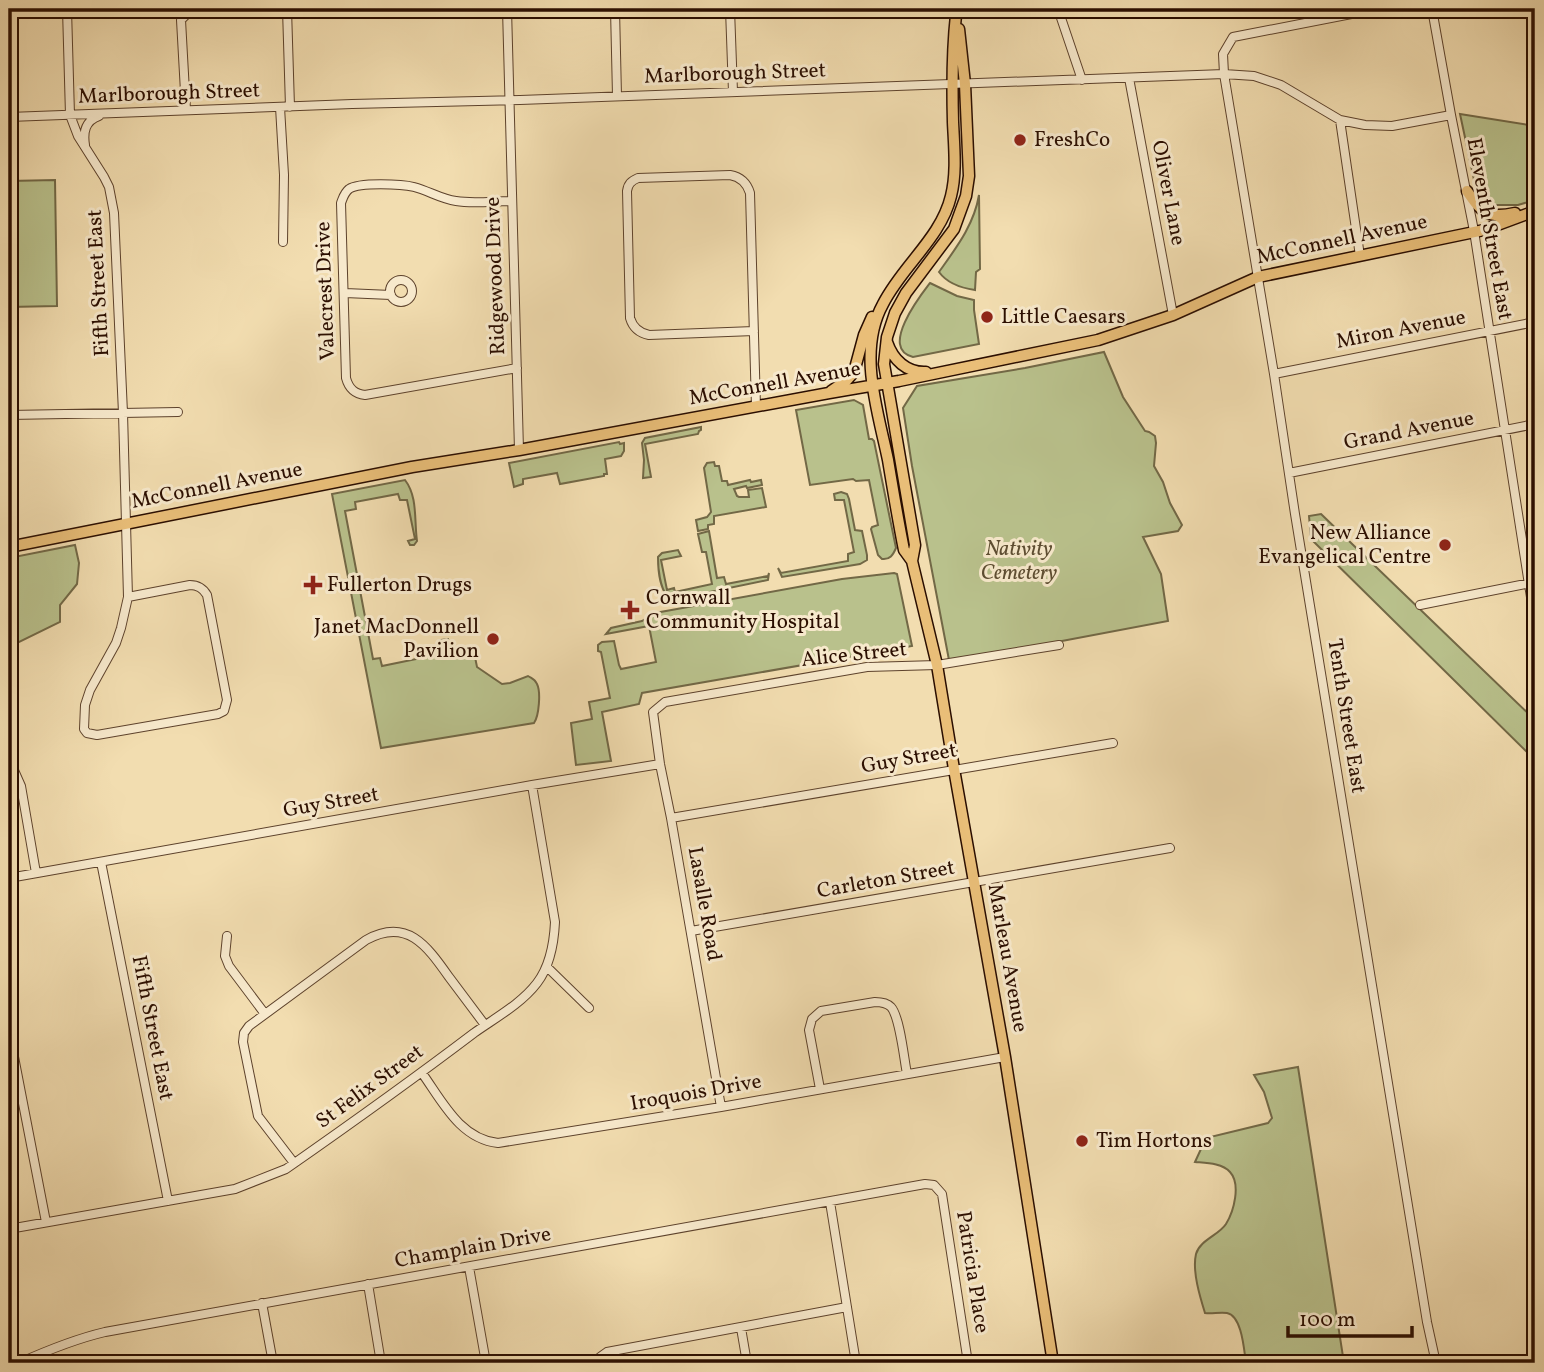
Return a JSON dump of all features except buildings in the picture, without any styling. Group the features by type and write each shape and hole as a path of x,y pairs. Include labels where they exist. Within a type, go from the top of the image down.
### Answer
{"main road":[{"name":"Marleau Avenue","path":"912,561 915,545 913,527 884,364 886,339 898,306 947,239 965,203 969,176 965,84 956,12"},
{"path":"829,393 853,372 868,324 933,234 944,216 951,196 954,171 953,47 956,12"},
{"path":"1467,191 1480,210 1490,215 1535,210"},
{"name":"McConnell Avenue","path":"9,547 412,467 887,384 1098,340 1173,315 1258,276 1484,230 1535,210"},
{"name":"Marleau Avenue","path":"888,294 877,317 873,334 870,359 874,386 904,550 912,561 937,665 1006,1057 1053,1363"},
{"path":"886,339 891,353 905,367 919,372 940,372"}],"street":[{"name":"Fifth Street East","path":"67,9 70,115 78,136 109,187 114,213 127,523 128,597 116,643 90,690 83,725 87,733 97,735 218,714 223,710 227,700 208,595 204,590 190,585 128,597"},
{"path":"186,110 181,20 188,10 200,13 205,9"},
{"path":"288,9 290,107"},
{"name":"Ridgewood Drive","path":"507,9 519,450"},
{"path":"615,9 617,96"},
{"path":"730,9 733,92"},
{"path":"1058,9 1082,80"},
{"path":"1224,74 1223,54 1233,37 1377,9"},
{"name":"Eleventh Street East","path":"1432,9 1474,231 1532,583 1535,623"},
{"name":"Marlborough Street","path":"9,117 1224,74 1254,76 1281,85 1340,120 1365,125 1392,127 1451,116"},
{"name":"Tenth Street East","path":"1224,74 1422,1294 1437,1363"},
{"name":"Oliver Lane","path":"1129,78 1173,315"},
{"path":"281,107 284,242"},
{"path":"85,147 84,134 90,121 97,116 112,113"},
{"path":"1340,120 1360,256"},
{"path":"754,331 649,335 637,331 631,324 627,191 632,180 730,175 744,181 748,187 750,193 754,331 756,407"},
{"name":"Valecrest Drive","path":"511,201 457,201 402,185 357,186 343,196 341,203 346,378 350,388 360,395 369,395 517,368"},
{"path":"345,293 391,295"},
{"name":"Miron Avenue","path":"1274,373 1535,322"},
{"path":"9,415 178,412"},
{"name":"Grand Avenue","path":"1289,473 1535,424"},
{"path":"1420,605 1532,583"},
{"name":"Alice Street","path":"656,709 665,702 867,667 937,665 1059,645"},
{"name":"Lasalle Road","path":"656,709 653,712 660,764 721,1107"},
{"name":"Guy Street","path":"671,818 1112,743"},
{"path":"9,759 21,786 36,873"},
{"name":"Guy Street","path":"9,878 660,764"},
{"name":"St Felix Street","path":"9,1229 246,1186 275,1174 422,1073 531,989 547,967 555,922 533,785"},
{"name":"Carleton Street","path":"691,931 1170,848"},
{"name":"Fifth Street East","path":"101,862 168,1201"},
{"path":"294,1163 258,1116 243,1038 249,1026 366,940 395,932 411,935 422,942 485,1025"},
{"path":"227,936 225,956 229,966 265,1014"},
{"path":"547,967 589,1008"},
{"path":"820,1088 809,1030 812,1019 821,1011 875,1002 884,1002 893,1009 897,1017 907,1074"},
{"path":"9,1031 46,1222"},
{"name":"Iroquois Drive","path":"422,1073 454,1118 469,1133 497,1143 1006,1057"},
{"name":"Champlain Drive","path":"19,1363 84,1337 925,1184 937,1187"},
{"name":"Patricia Place","path":"937,1187 942,1194 968,1363"},
{"path":"830,1202 856,1363"},
{"path":"469,1267 486,1363"},
{"path":"368,1284 381,1363"},
{"path":"262,1303 272,1363"},
{"path":"598,1363 600,1357 607,1352 847,1307"},
{"path":"741,1328 747,1363"}],"green space":[{"path":"1460,114 1535,126 1535,200 1518,205 1488,205 1476,189"},
{"path":"55,180 57,306 9,307 9,181"},
{"path":"979,195 980,269 976,272 975,290 955,284 939,272 969,226"},
{"path":"930,283 957,296 974,300 979,344 913,357 904,352 900,344 905,322"},
{"name":"Nativity Cemetery","path":"1104,352 1123,397 1145,431 1155,436 1154,466 1182,525 1178,531 1143,537 1161,574 1168,621 949,660 903,408 917,386"},
{"path":"854,400 863,405 869,439 874,441 896,548 887,559 878,555 871,529 878,525 869,480 853,479 810,485 796,410"},
{"path":"701,427 698,434 645,444 651,477 643,478 642,443 645,438"},
{"path":"624,443 624,451 621,456 605,459 607,474 604,476 560,484 557,473 523,479 523,484 514,487 509,463"},
{"path":"714,462 715,466 719,466 722,481 727,481 728,485 761,480 762,485 734,489 737,496 749,497 748,490 762,488 766,507 714,516 714,524 708,525 708,529 698,531 696,520 707,517 711,512 704,468 707,463"},
{"path":"405,480 414,501 417,541 414,545 410,545 408,541 415,539 407,500 400,500 398,494 355,502 356,509 345,511 373,659 380,658 382,666 431,656 431,650 437,649 441,644 440,640 448,639 453,657 475,657 477,667 502,684 528,676 535,680 539,698 534,723 381,748 332,494"},
{"path":"834,494 847,494 849,499 855,530 862,531 867,560 860,564 782,577 778,568 781,573 848,561 848,554 854,552 844,500 835,500"},
{"path":"1321,514 1535,720 1535,760 1311,539 1309,516"},
{"path":"709,531 717,578 724,577 726,584 768,576 769,573 768,580 676,599 667,596 659,572 658,557 662,553 678,550 681,556 661,560 667,590 674,588 675,592 712,584 706,552 702,552 698,534"},
{"path":"75,545 79,563 77,584 60,605 60,622 9,647 9,558"},
{"path":"897,574 912,646 642,693 639,704 602,712 611,761 576,765 571,723 592,719 589,702 610,698 598,645 614,641 621,669 656,662 649,626 606,634 611,628 642,621 655,613 842,579"},
{"path":"1298,1067 1344,1363 1246,1363 1239,1327 1232,1315 1205,1313 1195,1268 1198,1249 1223,1228 1229,1219 1234,1205 1235,1183 1230,1172 1223,1167 1195,1162 1206,1138 1268,1123 1272,1118 1264,1092 1254,1075"}],"place":[{"name":"FreshCo","path":"1020,140"},
{"name":"Little Caesars","path":"987,317"},
{"name":"New Alliance Evangelical Centre","path":"1445,545"},
{"name":"Fullerton Drugs","path":"313,585"},
{"name":"Cornwall Community Hospital","path":"630,610"},
{"name":"Janet MacDonnell Pavilion","path":"493,639"},
{"name":"Tim Hortons","path":"1082,1141"}]}
